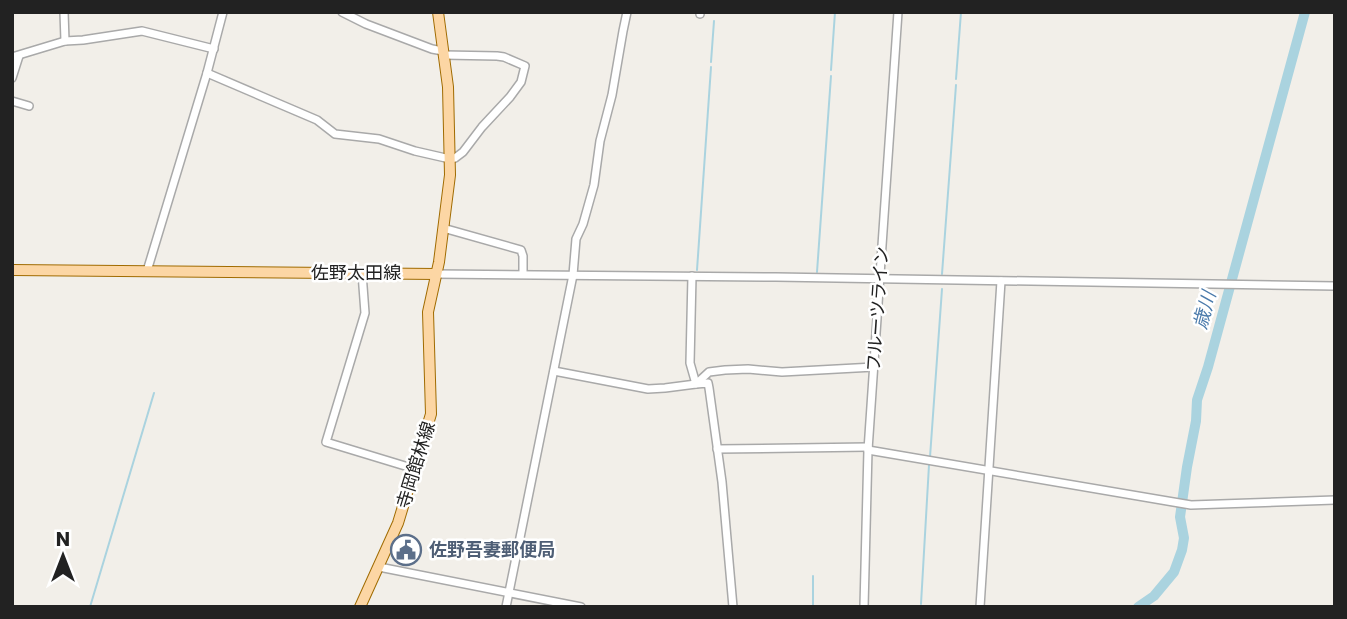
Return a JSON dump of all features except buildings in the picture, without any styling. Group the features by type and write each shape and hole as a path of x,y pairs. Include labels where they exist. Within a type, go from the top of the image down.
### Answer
{"main road":[{"path":"436,274 450,175 448,87 438,12"},
{"name":"佐野太田線","path":"12,270 436,274"},
{"name":"寺岡館林線","path":"360,607 398,523 431,414 428,319 436,274"}],"street":[{"path":"64,12 65,41"},
{"path":"147,271 223,12"},
{"path":"207,73 317,120 335,134 379,139 450,159 463,152 521,82 525,66 505,57 444,53 366,24 342,12"},
{"path":"506,607 573,275 576,239 594,185 600,141 612,95 627,12"},
{"name":"フルーツライン","path":"864,607 868,448 898,12"},
{"path":"12,78 15,57 65,41 142,31 214,49"},
{"path":"12,101 29,106"},
{"path":"443,228 521,250 523,274"},
{"path":"362,273 365,313 326,443 415,469"},
{"path":"436,274 1335,286"},
{"path":"692,276 690,363 696,384"},
{"path":"980,607 1002,281"},
{"path":"696,384 709,372 725,370 782,372 874,367"},
{"path":"554,371 648,388 708,383 733,607"},
{"path":"717,449 868,448 1188,504 1335,500"},
{"path":"379,567 581,607"}],"waterway":[{"path":"831,70 835,12"},
{"path":"956,79 961,12"},
{"name":"歳川","path":"1138,607 1154,596 1174,572 1182,550 1184,538 1180,517 1197,400 1305,12"},
{"path":"711,62 714,21"},
{"path":"697,270 711,67"},
{"path":"817,272 831,76"},
{"path":"942,274 956,85"},
{"path":"930,457 942,289"},
{"path":"90,607 154,393"},
{"path":"921,604 929,465"},
{"path":"813,576 813,607"}],"place":[{"name":"佐野吾妻郵便局","path":"406,550"}]}
